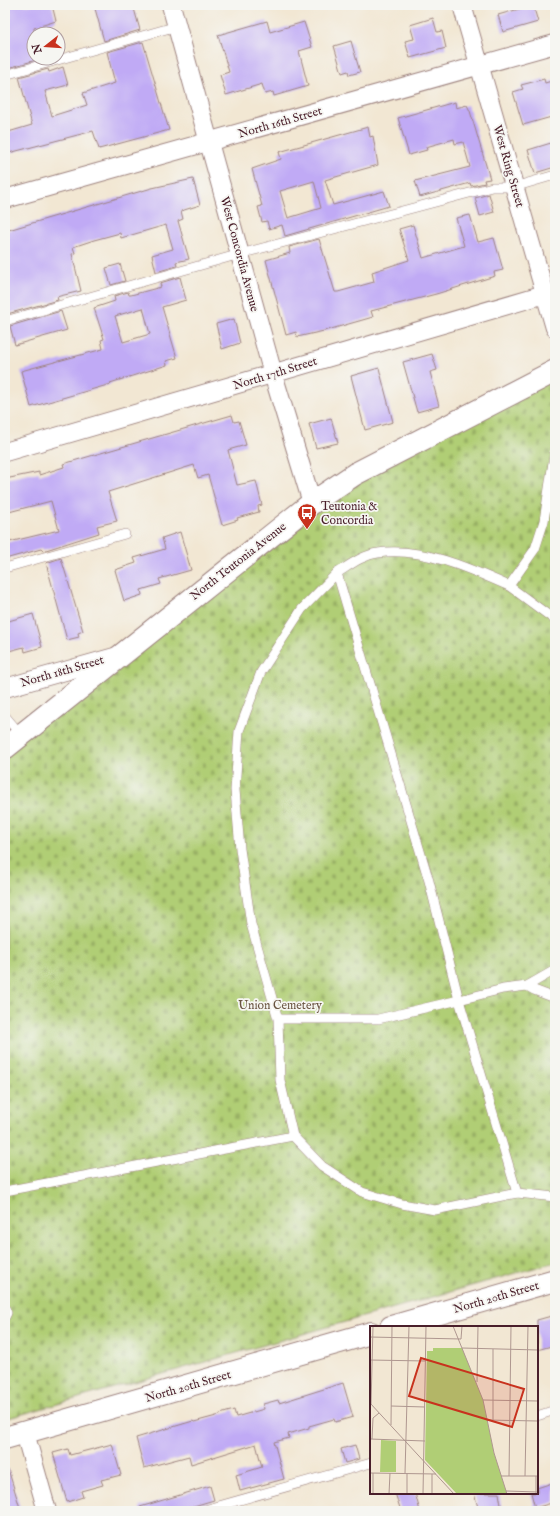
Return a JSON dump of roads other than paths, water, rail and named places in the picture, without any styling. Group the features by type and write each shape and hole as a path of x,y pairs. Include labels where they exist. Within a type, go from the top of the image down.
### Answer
{"main road":[{"name":"North Teutonia Avenue","path":"13,742 312,503 355,474 555,371"},
{"name":"North 20th Street","path":"394,1326 555,1280"},
{"name":"North 20th Street","path":"15,1436 370,1333"}],"street":[{"name":"West Concordia Avenue","path":"171,5 273,374 312,503"},
{"name":"West Ring Street","path":"462,5 555,328"},
{"name":"North 16th Street","path":"5,199 555,44"},
{"name":"North 17th Street","path":"5,452 545,294"},
{"name":"North 18th Street","path":"6,688 120,655"},
{"path":"15,1436 47,1511"}],"lane":[{"path":"5,75 177,26"},
{"path":"5,321 240,254 492,187 514,187 555,175"},
{"path":"508,586 535,549 544,521 555,449"},
{"path":"5,568 125,534"},
{"path":"555,620 508,586 476,571 434,557 406,553 378,553 357,560 337,573 302,609 261,672 239,731 235,790 241,856 251,924 278,1019 280,1080 293,1136 322,1166 362,1192 402,1204 435,1210 517,1192 555,1197"},
{"path":"337,573 429,881 459,1000 517,1192"},
{"path":"5,716 13,742"},
{"path":"278,1019 378,1018 503,989 527,986 555,970"},
{"path":"527,986 555,998"},
{"path":"5,1190 293,1136"},
{"path":"5,1308 7,1314 5,1317"},
{"path":"538,1416 555,1410"},
{"path":"201,1511 370,1463"}],"place":[{"name":"Teutonia & Concordia","path":"307,530"}],"park label":[{"name":"Union Cemetery","path":"280,1005"}]}
